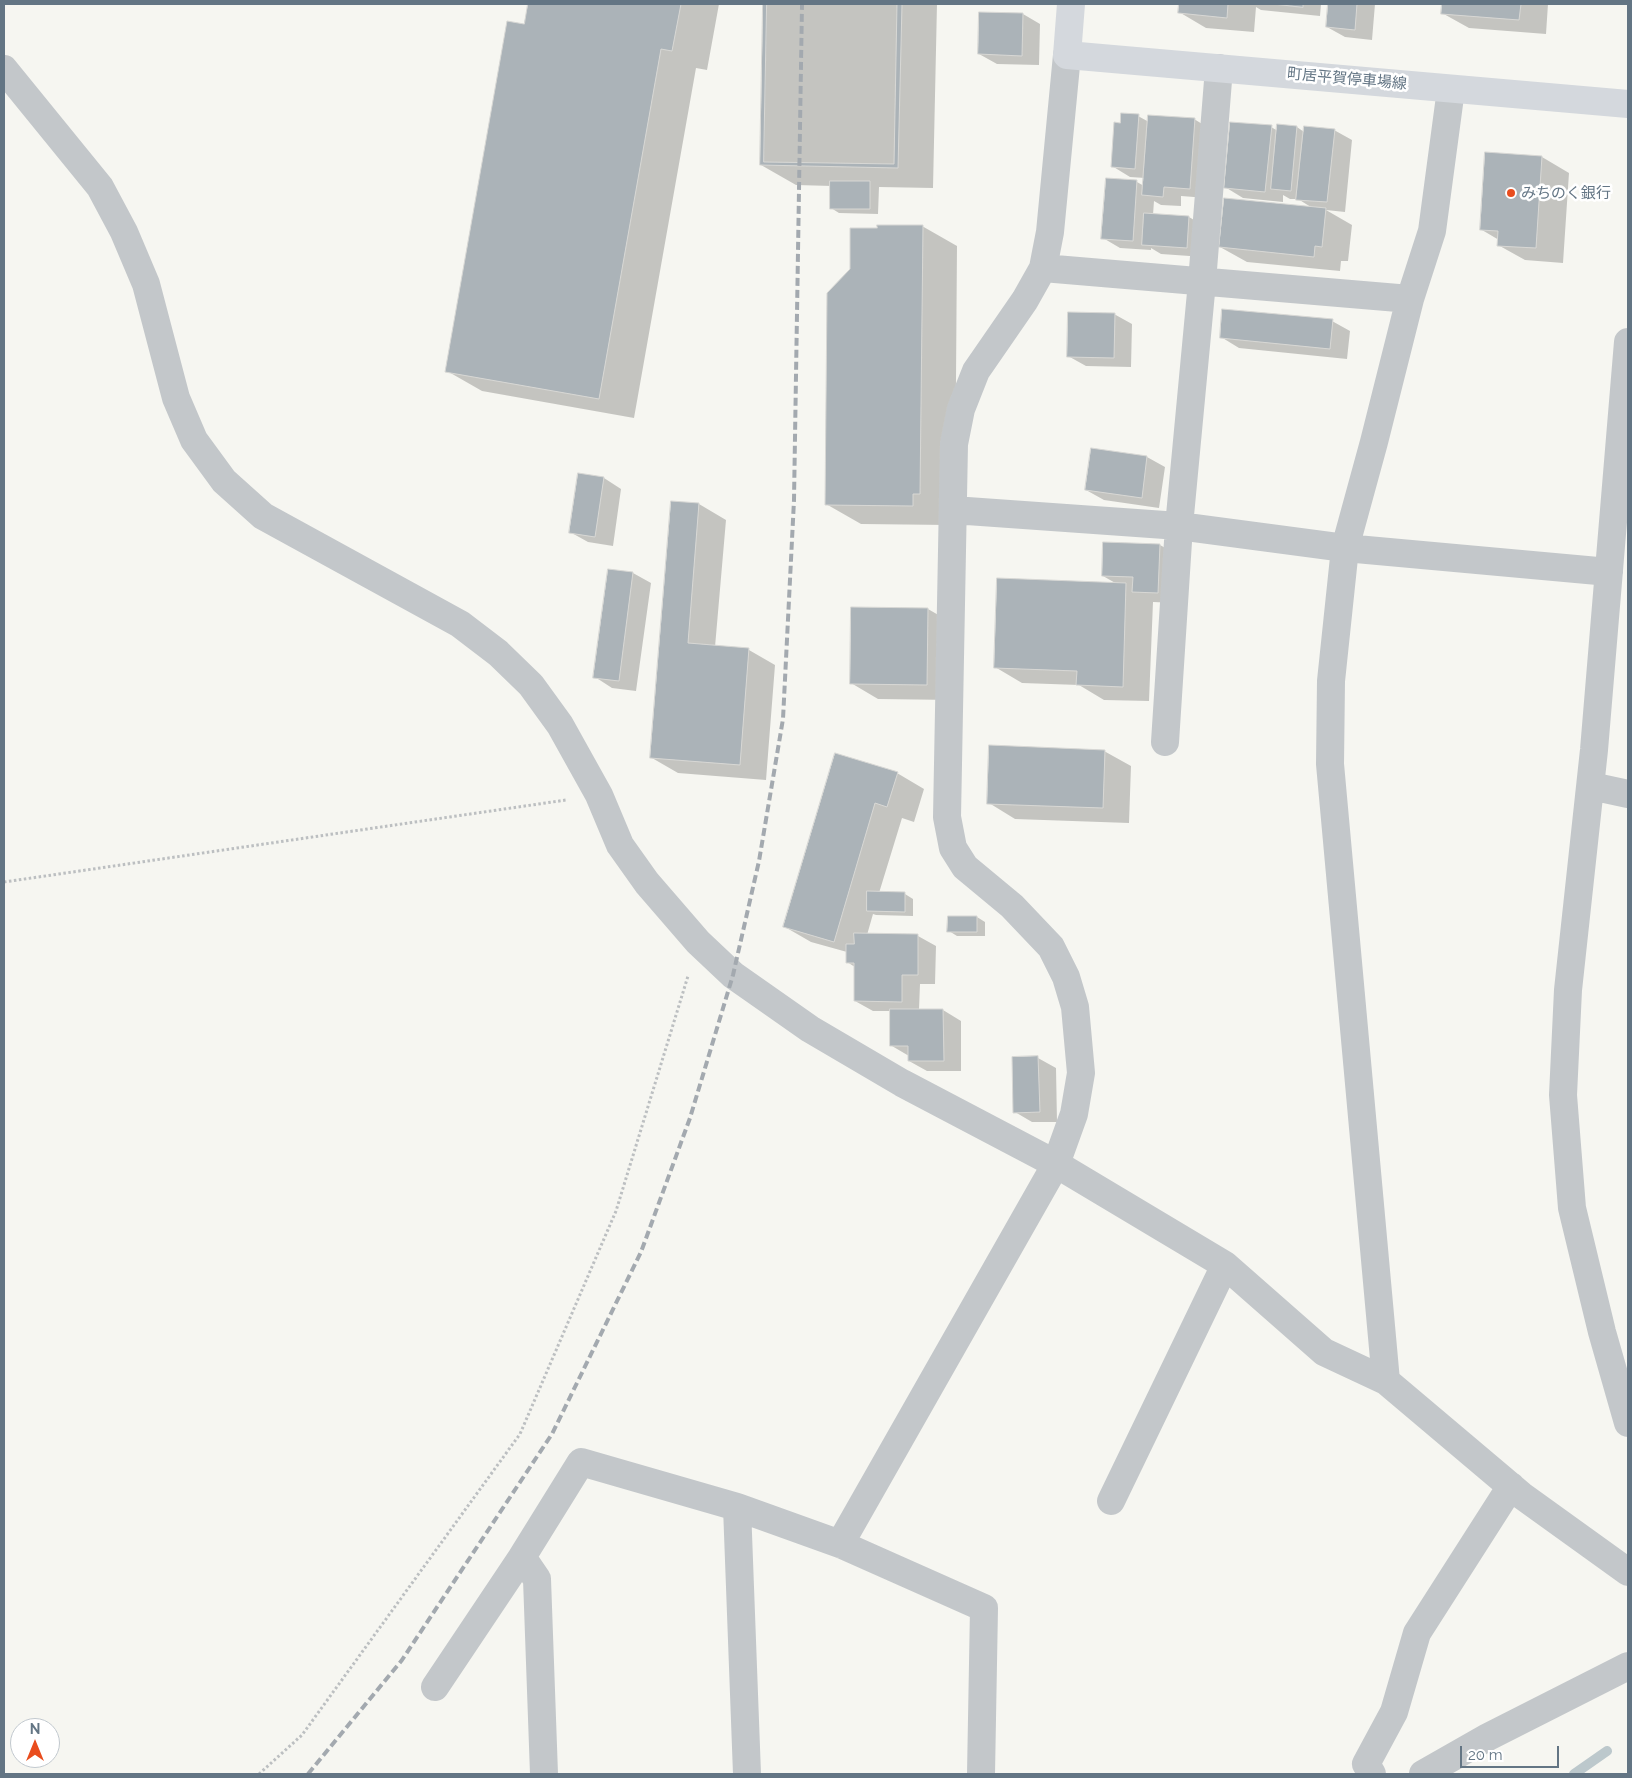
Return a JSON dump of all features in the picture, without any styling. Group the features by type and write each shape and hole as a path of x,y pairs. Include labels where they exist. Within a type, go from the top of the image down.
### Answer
{"main road":[{"path":"1066,55 1071,4"},
{"name":"町居平賀停車場線","path":"1066,55 1628,104"}],"street":[{"path":"840,1544 1056,1164 1074,1114 1081,1073 1075,1007 1066,977 1051,948 1012,906 965,867 953,848 948,817 954,444 961,408 976,371 1025,300 1043,268 1050,232 1066,55"},
{"path":"1165,742 1179,526 1202,282 1219,68"},
{"path":"4,69 100,187 124,232 146,284 176,398 194,440 224,481 263,516 460,624 498,653 531,685 560,725 599,795 620,845 647,883 698,942 733,975 810,1029 902,1083 1056,1164 1225,1265 1324,1352 1386,1381 1511,1486 1628,1572"},
{"path":"1386,1381 1330,764 1332,681 1345,548 1410,299 1432,231 1451,88"},
{"path":"1043,268 1410,299"},
{"path":"1628,342 1591,786 1568,990 1563,1095 1572,1208 1602,1332 1628,1423"},
{"path":"953,510 1179,526 1345,548 1610,572"},
{"path":"1591,786 1628,794"},
{"path":"1110,1501 1225,1265"},
{"path":"435,1687 522,1557 581,1462 737,1507 840,1544 984,1608 981,1774"},
{"path":"1372,1774 1366,1764 1394,1712 1417,1633 1511,1486"},
{"path":"737,1507 747,1774"},
{"path":"522,1557 537,1579 544,1774"},
{"path":"1423,1774 1488,1737 1628,1666"}],"path":[{"path":"4,882 599,795"},
{"path":"259,1774 302,1736 520,1434 616,1211 698,942"}],"building":[{"path":"528,4 681,4 672,51 661,49 599,399 445,372 507,21 524,24"},
{"path":"763,4 902,4 898,168 760,165"},
{"path":"767,4 897,4 894,164 764,162"},
{"path":"1179,4 1228,4 1227,18 1178,13"},
{"path":"1274,4 1303,4 1303,7"},
{"path":"1328,4 1357,4 1355,30 1326,27"},
{"path":"1442,4 1521,4 1519,20 1441,14"},
{"path":"979,12 1023,13 1022,56 978,54"},
{"path":"1121,113 1139,114 1135,169 1111,167 1114,122 1120,123"},
{"path":"1148,115 1195,118 1190,189 1164,187 1163,197 1142,195"},
{"path":"1230,122 1272,125 1265,192 1224,188"},
{"path":"1277,124 1297,126 1291,191 1271,189"},
{"path":"1304,126 1335,129 1327,202 1296,200"},
{"name":"みちのく銀行","path":"1485,152 1542,156 1536,248 1497,246 1498,231 1480,230"},
{"path":"1106,178 1137,180 1133,241 1101,239"},
{"path":"830,181 870,181 870,209 830,209"},
{"path":"1224,198 1326,208 1322,247 1315,246 1314,257 1219,247"},
{"path":"1144,213 1189,216 1187,248 1142,245"},
{"path":"877,225 923,225 920,494 913,494 913,506 825,505 827,293 850,269 850,228 877,228"},
{"path":"1222,309 1333,319 1330,349 1220,338"},
{"path":"1068,312 1115,313 1114,358 1067,357"},
{"path":"1091,448 1147,456 1142,498 1085,490"},
{"path":"578,473 604,477 595,537 569,533"},
{"path":"671,501 699,503 688,643 749,648 740,765 650,758"},
{"path":"1103,542 1160,544 1158,593 1132,592 1133,577 1102,576"},
{"path":"608,569 633,572 619,681 593,678"},
{"path":"997,578 1126,583 1123,687 1076,685 1077,671 994,668"},
{"path":"851,607 928,608 927,685 850,684"},
{"path":"989,745 1105,750 1103,808 987,804"},
{"path":"835,753 898,772 887,807 875,803 834,942 783,927"},
{"path":"867,891 905,892 905,912 867,911"},
{"path":"948,916 977,916 977,932 947,932"},
{"path":"854,933 918,934 918,975 902,975 902,1002 854,1001 854,963 846,963 846,944 854,944"},
{"path":"890,1009 943,1009 944,1061 908,1061 908,1046 890,1046"},
{"path":"1038,1056 1040,1112 1013,1113 1012,1057"}],"waterway":[{"path":"1574,1774 1607,1751"}],"railway":[{"path":"308,1774 402,1660 552,1434 641,1252 690,1118 733,975 759,861 783,719 794,500 802,4"}],"place":[{"name":"みちのく銀行","path":"1511,193"}]}
